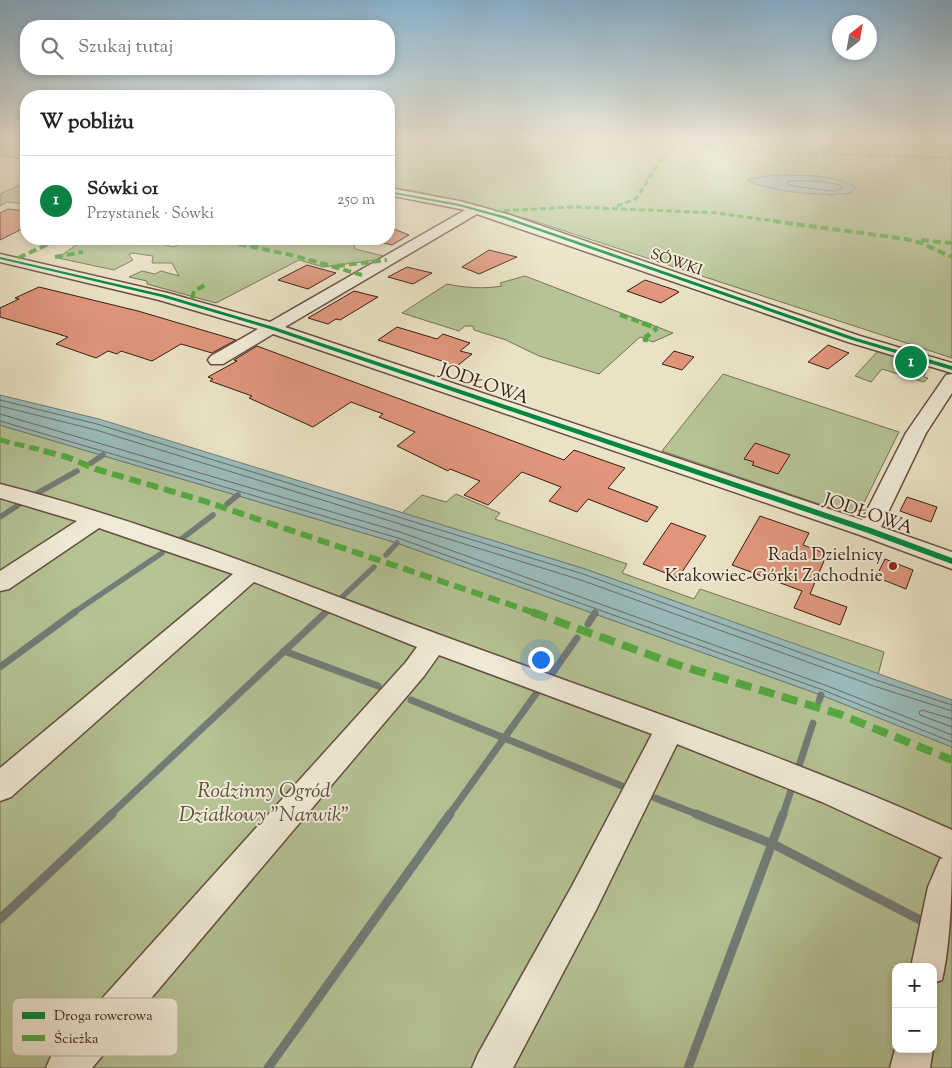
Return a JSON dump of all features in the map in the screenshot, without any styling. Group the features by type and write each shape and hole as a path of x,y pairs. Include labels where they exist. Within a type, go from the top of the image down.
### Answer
{"street":[{"name":"SÓWKI","path":"395,193 476,209 854,339 952,368"},
{"path":"217,360 476,209"},
{"name":"JODŁOWA","path":"0,258 163,296 272,328 868,530 952,561"},
{"path":"868,530 916,433 952,379"},
{"path":"0,491 96,518 670,728 905,823 952,846"},
{"path":"0,583 96,518"},
{"path":"0,786 250,573"},
{"path":"127,998 415,669 434,643"},
{"path":"492,1068 584,898 670,728"},
{"path":"930,963 945,887 952,870"},
{"path":"910,1068 913,1053"},
{"path":"66,1068 76,1056"}],"green space":[{"path":"9,190 20,190 20,203 7,202 0,206 0,194"},
{"path":"407,190 815,190 833,196 829,190 952,190 952,358 531,220"},
{"path":"76,245 166,245 173,247 177,245 354,245 355,249 384,256 376,260 323,267 299,260 216,303 147,284 147,281 129,277 142,271 155,274 161,271 179,276 172,263 152,263 153,256 132,253 129,255 133,260 114,270 58,258"},
{"path":"525,276 673,333 653,342 640,337 599,374 539,356 506,340 474,330 473,326 465,326 459,331 402,313 447,284 474,288 495,287 502,286 500,283"},
{"path":"878,351 910,361 909,363 927,369 924,377 928,378 924,382 882,369 871,382 855,376"},
{"path":"723,374 899,432 860,511 846,513 662,451"},
{"name":"Rodzinny Ogród Działkowy \"Narwik\"","path":"0,425 397,543 821,695 952,747 952,1068 0,1068"},
{"path":"456,494 500,513 495,519 627,564 622,573 694,599 700,589 884,652 878,675 585,569 402,513 422,495 446,502"}],"water":[{"path":"783,190 854,190 851,193 840,194 812,194"},
{"path":"0,395 99,419 585,569 952,700 952,747 821,695 397,543 0,425"}],"building":[{"path":"8,209 20,210 20,230 0,240 0,213"},
{"path":"395,229 409,235 395,243"},
{"path":"489,250 517,257 479,274 462,267"},
{"path":"307,265 336,273 308,289 278,280"},
{"path":"407,267 432,273 413,284 388,277"},
{"path":"645,280 679,292 661,303 627,291"},
{"path":"39,287 138,311 236,340 212,353 181,344 152,361 121,351 117,354 108,351 96,358 56,344 68,337 0,317 0,308 19,299 15,298"},
{"path":"354,291 378,297 340,320 336,319 328,324 308,318"},
{"path":"397,327 437,339 443,334 470,343 460,351 472,354 457,366 378,340"},
{"path":"828,345 849,353 828,369 808,362"},
{"path":"257,346 564,460 574,450 625,468 608,488 658,507 647,522 588,499 577,512 549,501 561,487 522,472 488,505 464,495 480,481 450,469 448,471 397,446 415,432 379,417 383,414 351,402 313,427 249,398 252,396 210,381 213,379 208,377 237,361 234,360"},
{"path":"674,351 694,357 682,370 662,364"},
{"path":"755,443 790,455 778,474 752,465 754,462 744,459"},
{"path":"907,497 937,507 931,522 900,511"},
{"path":"760,516 809,533 803,545 827,554 810,594 847,607 840,625 794,608 802,591 732,565"},
{"path":"671,523 706,536 678,578 643,564"},
{"path":"885,559 913,570 906,589 876,577"}],"waterway":[{"path":"91,463 103,455"},
{"path":"34,495 77,471"},
{"path":"227,504 238,495"},
{"path":"0,517 23,502"},
{"path":"180,540 213,515"},
{"path":"386,555 397,543"},
{"path":"73,613 162,553"},
{"path":"340,599 374,567"},
{"path":"0,667 75,612"},
{"path":"284,651 326,612"},
{"path":"588,624 595,613"},
{"path":"551,675 577,638"},
{"path":"110,815 284,651"},
{"path":"284,651 378,686"},
{"path":"504,738 538,691"},
{"path":"819,701 821,695"},
{"path":"411,700 504,738"},
{"path":"799,766 813,723"},
{"path":"449,815 504,738"},
{"path":"504,738 622,786"},
{"path":"783,815 792,787"},
{"path":"655,798 699,815"},
{"path":"0,919 112,814"},
{"path":"268,1068 450,814"},
{"path":"696,814 772,844"},
{"path":"772,844 783,814"},
{"path":"688,1068 772,844"},
{"path":"772,844 924,922"}],"marked path":[{"path":"617,206 636,199 642,190"},
{"path":"495,211 574,207 717,213 906,239 921,243 952,257"},
{"path":"921,240 952,243"},
{"path":"18,258 46,245"},
{"path":"244,245 296,256 362,275"},
{"path":"55,257 83,252"},
{"path":"337,266 387,260"},
{"path":"192,299 194,291 205,285"},
{"path":"620,315 657,328"},
{"path":"645,342 646,337 657,328"},
{"path":"0,440 67,457 96,469 201,500 504,602 675,664 839,714 952,760"}],"cycle path":[{"path":"395,193 459,205 503,217 854,339 952,368"},
{"path":"0,258 163,296 272,328 868,530 952,561"}],"place":[{"name":"Sówki 01","path":"911,362"},
{"name":"Rada Dzielnicy Krakowiec-Górki Zachodnie","path":"893,566"}]}
